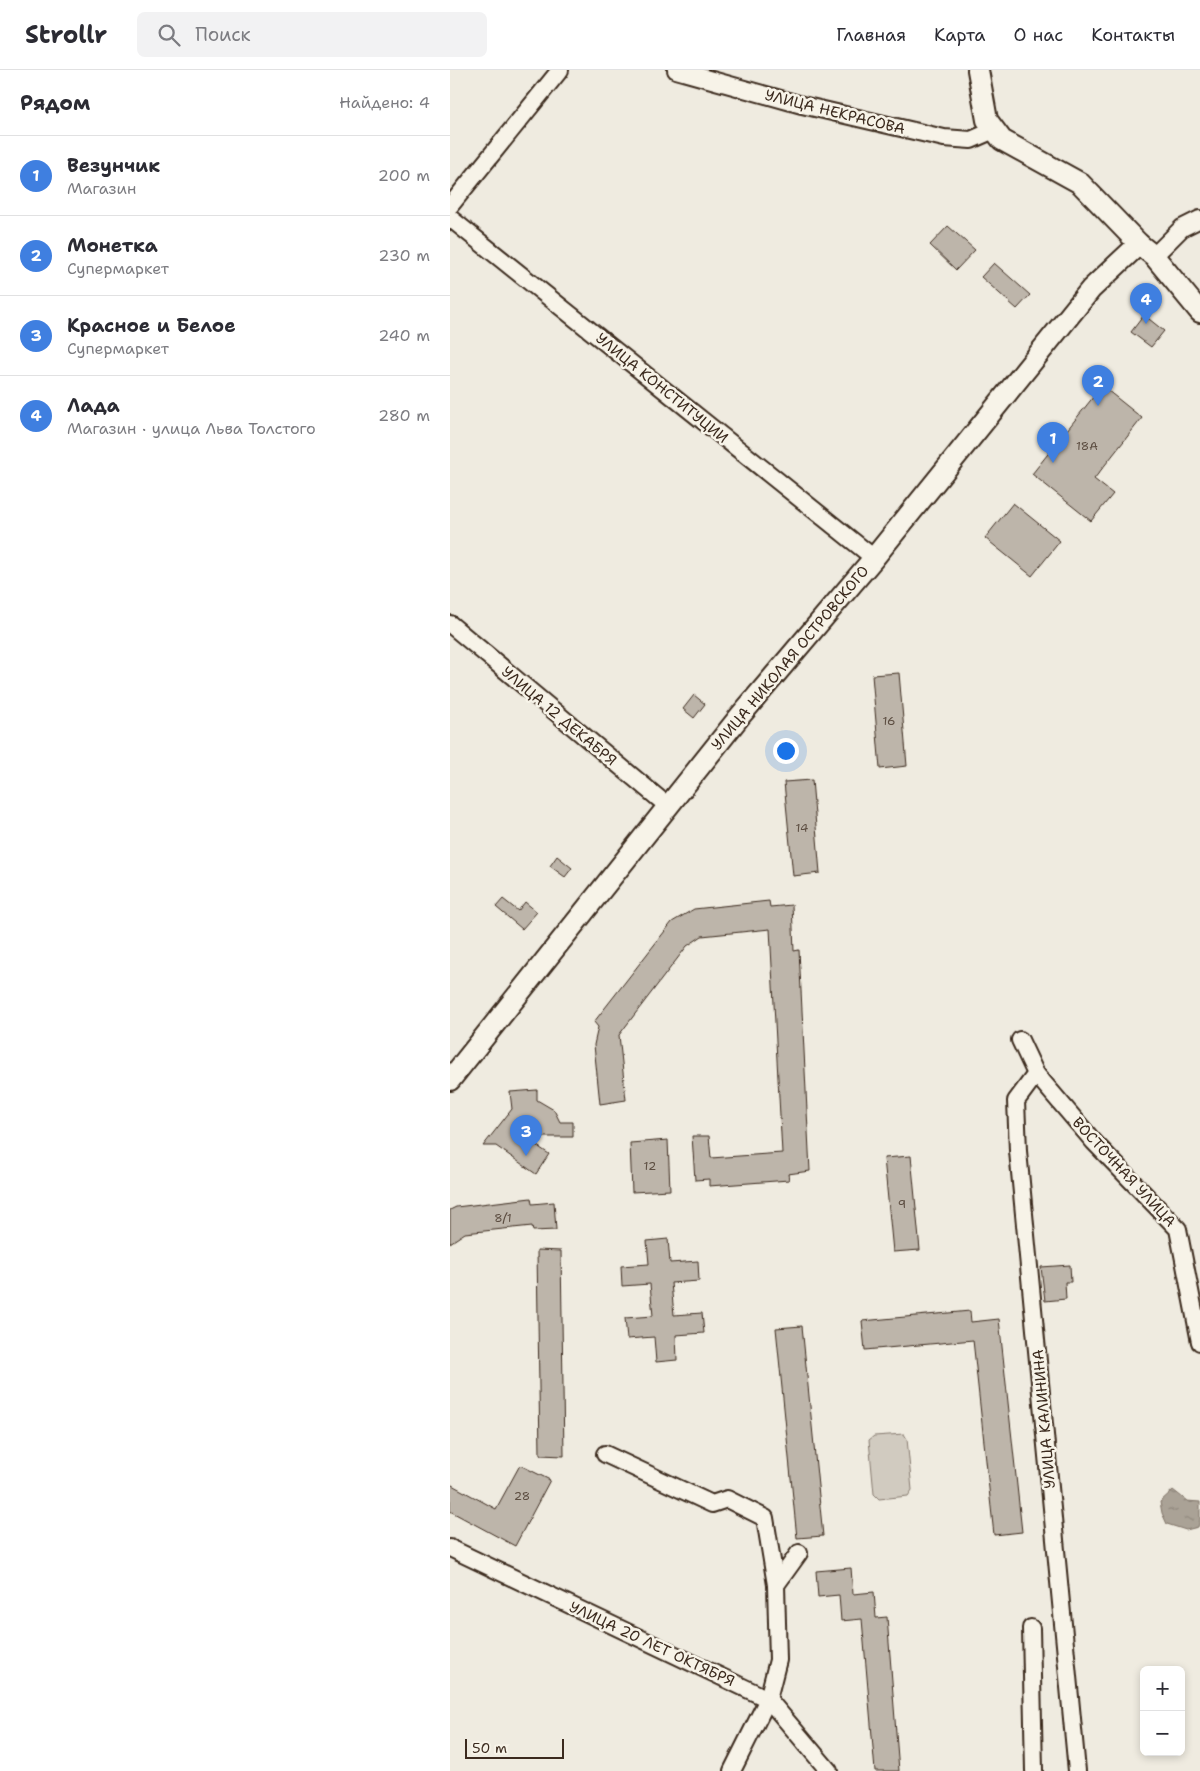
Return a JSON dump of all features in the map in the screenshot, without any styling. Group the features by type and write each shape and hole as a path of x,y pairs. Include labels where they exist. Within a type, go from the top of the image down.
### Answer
{"main road":[{"path":"978,70 987,120 1002,140 1080,183 1146,250 1200,312"},
{"name":"УЛИЦА НИКОЛАЯ ОСТРОВСКОГО","path":"450,1080 740,716 874,558 1091,289 1146,250"}],"street":[{"path":"450,206 560,70"},
{"name":"УЛИЦА НЕКРАСОВА","path":"676,70 802,105 944,138 971,140 994,130"},
{"name":"УЛИЦА КОНСТИТУЦИИ","path":"450,218 874,558"},
{"path":"1146,250 1200,219"},
{"name":"УЛИЦА 12 ДЕКАБРЯ","path":"450,624 669,807"},
{"name":"ВОСТОЧНАЯ УЛИЦА","path":"1020,1040 1036,1074 1094,1142 1178,1229 1200,1342"},
{"name":"УЛИЦА КАЛИНИНА","path":"1036,1074 1016,1101 1018,1151 1077,1771"},
{"path":"605,1454 712,1504 727,1499 765,1518 776,1585 778,1660 768,1699 732,1771"},
{"name":"УЛИЦА 20 ЛЕТ ОКТЯБРЯ","path":"450,1548 768,1699 829,1771"},
{"path":"776,1585 799,1553"},
{"path":"1030,1628 1034,1771"}],"shaded area":[{"path":"904,1434 907,1439 912,1490 908,1496 879,1499 874,1494 869,1440 874,1436"}],"water":[{"path":"1173,1490 1187,1501 1200,1502 1198,1527 1186,1530 1167,1524 1160,1502"}],"building":[{"path":"948,226 975,250 956,270 930,245"},
{"path":"994,263 1030,295 1017,309 981,277"},
{"path":"1144,315 1164,331 1151,347 1131,332"},
{"path":"1102,386 1142,418 1094,479 1113,494 1091,521 1032,474"},
{"path":"1013,503 1060,541 1032,576 985,538"},
{"path":"899,673 907,766 880,769 872,675"},
{"path":"694,695 705,704 694,718 683,709"},
{"path":"812,780 820,873 793,876 784,782"},
{"path":"557,856 572,868 565,877 550,866"},
{"path":"503,899 518,911 525,902 537,912 522,929 496,907"},
{"path":"769,901 770,907 792,905 794,951 799,950 810,1171 788,1174 789,1180 709,1186 709,1179 695,1180 692,1136 709,1136 711,1158 782,1153 770,929 702,936 687,946 619,1035 626,1100 600,1104 594,1045 598,1027 594,1022 672,922 694,909"},
{"path":"537,1090 537,1100 554,1110 560,1122 573,1122 573,1137 524,1137 549,1154 536,1174 496,1146 483,1146 512,1109 510,1092"},
{"path":"668,1140 670,1190 632,1192 630,1143"},
{"path":"911,1156 920,1250 893,1252 884,1158"},
{"path":"531,1198 532,1204 554,1202 556,1230 533,1231 532,1226 465,1233 450,1243 450,1210 456,1207"},
{"path":"668,1239 670,1263 698,1261 699,1281 671,1283 674,1315 702,1313 704,1333 676,1335 677,1360 656,1362 654,1337 627,1339 625,1318 653,1316 650,1284 622,1286 621,1266 649,1264 647,1241"},
{"path":"537,1250 561,1251 564,1456 540,1455"},
{"path":"1070,1265 1071,1282 1065,1282 1066,1299 1045,1301 1041,1267"},
{"path":"970,1311 971,1322 999,1319 1022,1532 994,1535 973,1340 865,1350 862,1321"},
{"path":"802,1326 823,1536 797,1538 776,1328"},
{"path":"520,1465 550,1480 515,1546 450,1511 450,1484 496,1509"},
{"path":"851,1568 853,1594 874,1592 876,1618 887,1617 899,1771 875,1771 862,1619 841,1621 839,1595 818,1597 816,1571"}],"place":[{"name":"Лада","path":"1146,324"},
{"name":"Монетка","path":"1098,406"},
{"name":"Везунчик","path":"1053,463"},
{"name":"Красное и Белое","path":"526,1156"}]}
